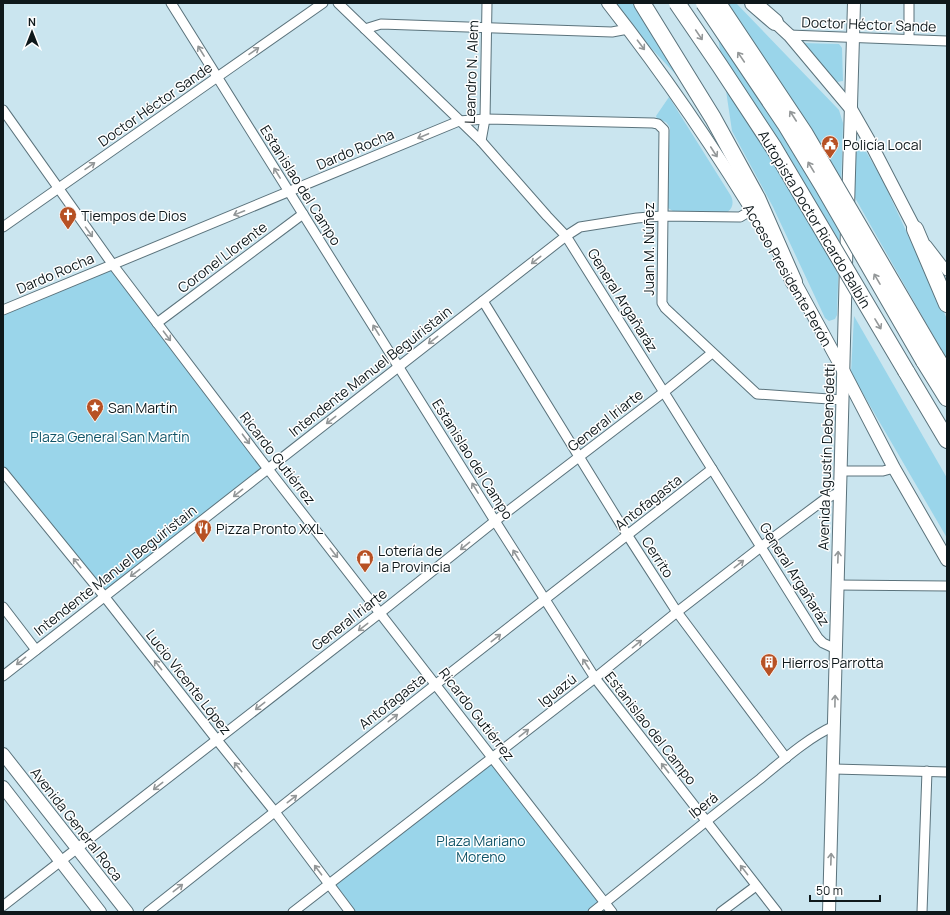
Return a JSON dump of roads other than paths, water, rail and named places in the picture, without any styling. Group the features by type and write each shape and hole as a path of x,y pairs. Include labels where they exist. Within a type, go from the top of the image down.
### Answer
{"highway":[{"path":"642,3 713,118 757,198 794,282"},
{"name":"Autopista Doctor Ricardo Balbín","path":"677,3 774,148 947,440"},
{"name":"Autopista Doctor Ricardo Balbín","path":"704,3 786,125 929,358 947,398"},
{"path":"718,3 805,134 929,358 947,375"},
{"path":"753,3 775,22"},
{"path":"915,229 947,304"}],"main road":[{"name":"Acceso Presidente Perón","path":"608,3 671,87 752,210 844,370 894,468 947,560"},
{"name":"Avenida Agustín Debenedetti","path":"829,912 854,3"},
{"path":"775,22 790,36 850,109 871,144 915,229"},
{"name":"Avenida General Roca","path":"3,754 127,912"},
{"path":"5,793 100,912"}],"street":[{"name":"Estanislao del Campo","path":"171,3 495,522 595,678 777,912"},
{"name":"Doctor Héctor Sande","path":"3,227 323,3"},
{"name":"General Argañaráz","path":"338,3 481,142 566,236 762,546 818,638 836,649"},
{"name":"Leandro N. Alem","path":"481,142 485,119 487,3"},
{"path":"760,3 775,22"},
{"path":"909,3 909,39"},
{"path":"365,29 381,24 487,29 612,32 628,29"},
{"name":"Doctor Héctor Sande","path":"790,36 947,40"},
{"name":"Ricardo Gutiérrez","path":"3,110 113,265 157,323 268,469 612,912"},
{"name":"Dardo Rocha","path":"3,310 459,121 485,119 652,123 658,124 664,130"},
{"name":"Juan M. Núñez","path":"664,130 662,303 665,308 757,394 763,396 843,400"},
{"name":"Intendente Manuel Beguiristain","path":"3,676 566,236 580,227 637,218 662,216 732,218 740,217 752,210"},
{"name":"Coronel Llorente","path":"157,323 303,214"},
{"path":"915,229 947,271"},
{"name":"Cerrito","path":"483,301 628,536 677,612 786,758"},
{"name":"General Iriarte","path":"3,906 664,392 712,353"},
{"path":"841,471 883,471 894,468"},
{"name":"Antofagasta","path":"148,912 435,685 712,469"},
{"name":"Lucio Vicente López","path":"3,472 104,596 275,812 350,912"},
{"name":"Iguazú","path":"293,912 595,678 762,546 825,499 840,492"},
{"path":"837,585 947,586"},
{"path":"3,607 36,650"},
{"name":"Iberá","path":"593,912 786,758 819,734 834,726"},
{"path":"834,768 947,772"},
{"path":"922,912 928,771"},
{"path":"721,912 756,886"}],"place":[{"name":"Policía Local","path":"830,159"},
{"name":"Tiempos de Dios","path":"68,230"},
{"name":"San Martín","path":"95,422"},
{"name":"Pizza Pronto XXL","path":"203,543"},
{"name":"Lotería de la Provincia","path":"365,573"},
{"name":"Hierros Parrotta","path":"769,677"}],"park label":[{"name":"Plaza General San Martín","path":"110,436"},
{"name":"Plaza Mariano Moreno","path":"481,848"}]}
